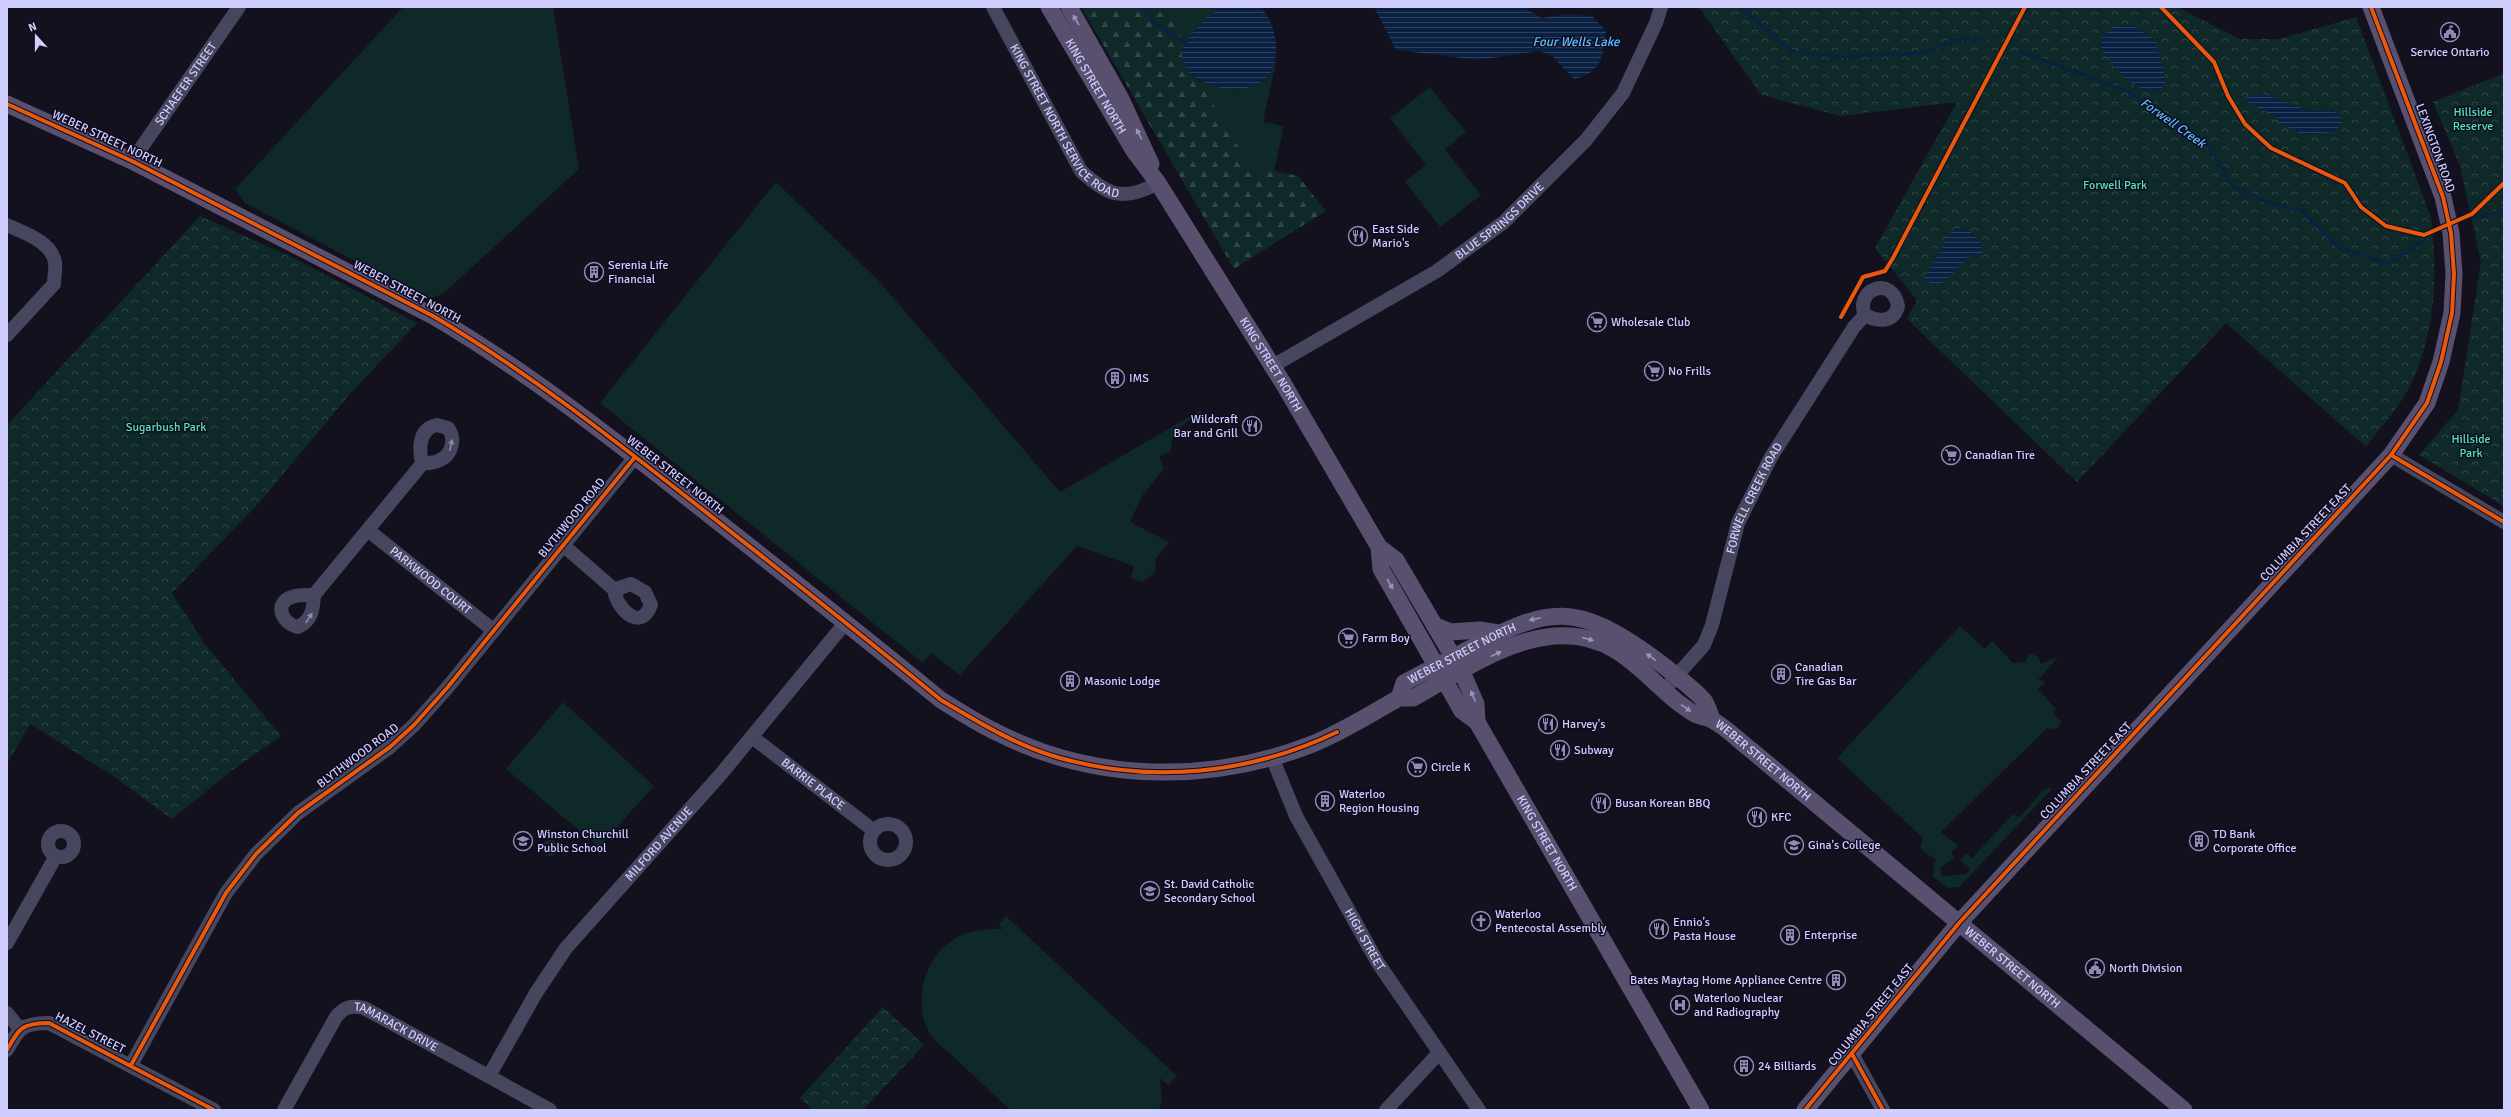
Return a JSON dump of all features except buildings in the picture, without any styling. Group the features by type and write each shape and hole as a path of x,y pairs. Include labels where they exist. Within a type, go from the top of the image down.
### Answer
{"main road":[{"name":"KING STREET NORTH","path":"1049,7 1134,150 1158,183 1379,547 1396,560 1462,672 1476,704 1477,722"},
{"name":"KING STREET NORTH","path":"1069,7 1121,99 1142,141 1158,183"},
{"name":"LEXINGTON ROAD","path":"2371,7 2443,197 2451,234 2454,274 2452,313 2441,362 2427,403 2392,455"},
{"name":"WEBER STREET NORTH","path":"7,104 132,161 433,316 516,367 636,457 846,622 941,700 996,732 1059,758 1122,770 1163,773 1204,771 1272,757 1311,745 1399,698 1413,698 1523,642 1546,636 1572,635 1593,640 1615,650 1695,714 1712,719 2184,1110"},
{"name":"COLUMBIA STREET EAST","path":"1806,1110 1959,923 2392,455"},
{"name":"KING STREET NORTH","path":"1379,547 1381,569 1462,711 1477,722 1701,1110"},
{"name":"WEBER STREET NORTH","path":"1399,698 1404,683 1499,633 1526,622 1548,617 1583,619 1615,631 1676,677 1705,702 1712,719"},
{"path":"1435,626 1451,632 1479,630 1499,633"}],"street":[{"name":"SCHAEFER STREET","path":"132,161 239,7"},
{"name":"KING STREET NORTH SERVICE ROAD","path":"992,7 1081,171 1098,187 1115,194 1134,194 1158,183"},
{"name":"BLUE SPRINGS DRIVE","path":"1271,367 1437,271 1504,222 1586,140 1623,93 1656,23 1661,7"},
{"path":"7,225 40,241 49,250 55,261 54,284 7,335"},
{"name":"FORWELL CREEK ROAD","path":"1664,690 1704,645 1712,625 1738,522 1771,457 1854,327 1865,315"},
{"path":"2392,455 2504,522"},
{"name":"BLYTHWOOD ROAD","path":"131,1065 226,893 256,854 298,813 363,768 414,725 447,688 636,457"},
{"path":"314,595 422,464"},
{"name":"PARKWOOD COURT","path":"368,531 493,630"},
{"path":"564,546 616,591"},
{"name":"MILFORD AVENUE","path":"489,1076 536,993 566,948 752,737 846,622"},
{"name":"BARRIE PLACE","path":"752,737 873,830"},
{"name":"HIGH STREET","path":"1272,757 1296,816 1378,963 1439,1054 1479,1110"},
{"path":"7,943 56,856"},
{"name":"TAMARACK DRIVE","path":"284,1110 336,1017 344,1008 351,1006 364,1008 550,1110"},
{"path":"7,1013 19,1028 7,1050"},
{"name":"HAZEL STREET","path":"19,1028 34,1023 49,1023 214,1110"},
{"path":"1386,1110 1439,1054"},
{"path":"1852,1054 1883,1110"}],"green space":[{"path":"403,7 553,7 579,169 443,294 427,299 245,203 235,189"},
{"path":"1081,7 1175,7 1185,66 1199,80 1249,165 1298,176 1326,211 1234,269"},
{"path":"1175,7 1223,7 1213,12 1181,51"},
{"name":"Forwell Park","path":"1694,7 2177,7 2240,39 2279,39 2356,17 2431,217 2434,261 2433,305 2424,348 2408,390 2366,447 2226,323 2077,482 1907,319 1917,300 1875,248 1957,102 1841,116 1761,95 1701,10"},
{"path":"1277,57 1263,122 1284,126 1274,171 1249,165 1199,80 1235,89 1246,88 1255,85 1263,79 1271,70"},
{"name":"Hillside Reserve","path":"2504,73 2504,506 2419,455 2458,410 2481,262 2460,166 2433,102"},
{"path":"1430,87 1466,132 1445,149 1481,195 1440,227 1405,181 1426,165 1390,118"},
{"path":"776,182 877,279 1060,492 1201,410 1202,413 1176,432 1171,443 1171,451 1159,457 1164,468 1142,496 1130,522 1169,542 1156,558 1155,572 1142,582 1131,578 1134,566 1077,546 960,675 931,653 923,663 600,403"},
{"name":"Sugarbush Park","path":"200,216 294,258 417,323 349,395 259,503 172,593 204,643 281,736 231,771 172,819 110,774 30,724 7,764 7,425"},
{"path":"1960,626 1985,649 1992,641 2013,663 2025,662 2030,653 2038,657 2041,664 2058,657 2038,680 2046,681 2038,689 2056,709 2053,713 2062,722 2056,729 2047,728 1941,832 1959,846 1951,852 1954,858 1940,868 1940,872 1943,876 1967,874 1970,868 1960,860 1966,853 1972,858 2013,814 2018,817 2022,815 2041,792 2050,787 2052,789 1959,887 1947,888 1933,877 1934,863 1937,860 1924,852 1920,847 1923,838 1837,758"},
{"path":"563,702 654,786 599,847 506,769"},
{"path":"550,840 556,842 558,848 556,854 550,856 544,854 542,848 544,842"},
{"path":"1006,916 1177,1076 1168,1085 1160,1078 1162,1099 1159,1110 1010,1110 932,1037 922,1012 922,999 923,986 933,961 941,950 951,941 963,934 983,930 1003,929 999,925"},
{"path":"883,1007 924,1045 863,1110 813,1110 800,1098"}],"water":[{"path":"1223,7 1261,7 1271,24 1276,43 1274,65 1265,80 1251,87 1241,89 1219,88 1199,80 1191,74 1185,66 1181,51 1189,38 1205,20"},
{"name":"Four Wells Lake","path":"1374,7 1524,7 1541,18 1567,14 1592,16 1606,31 1604,48 1596,68 1583,76 1574,79 1552,56 1540,51 1479,60 1396,50"},
{"path":"2132,24 2156,41 2166,81 2160,91 2150,91 2133,84 2118,71 2101,49 2102,37 2112,27"},
{"path":"2261,93 2311,111 2331,110 2341,115 2342,123 2334,132 2304,135 2278,123 2279,118 2250,104 2246,100 2246,97"},
{"path":"1955,226 1974,235 1980,243 1983,254 1970,256 1944,282 1933,285 1924,278"}],"waterway":[{"path":"1143,7 1153,22 1186,43"},
{"name":"Forwell Creek","path":"1740,7 1793,52 1838,57 1922,53 1958,39 1985,40"},
{"name":"Forwell Creek","path":"2021,52 2129,92 2212,150 2232,186 2270,203 2302,211 2339,248 2389,264 2426,239"},
{"name":"Forwell Creek","path":"2474,219 2504,210"}],"cycle path":[{"path":"1841,317 1863,277 1885,271 1893,258 2025,7"},
{"path":"2161,7 2214,62 2228,96 2245,124 2271,148 2345,183 2361,207 2386,226 2424,235 2472,214 2504,183"},
{"path":"1805,1110 1959,923 2391,455 2427,403 2441,362 2452,313 2454,274 2451,233 2443,197 2371,7"},
{"path":"7,104 132,161 433,316 467,337 534,381 630,453 941,700 1013,740 1044,753 1095,766 1130,771 1166,772 1236,766 1304,746 1337,732"},
{"path":"2391,455 2504,522"},
{"path":"131,1065 226,893 256,854 298,813 390,747 414,725 447,688 635,457"},
{"path":"7,1050 15,1036 22,1028 33,1024 49,1023 214,1110"},
{"path":"1852,1054 1883,1110"}],"place":[{"name":"Service Ontario","path":"2450,32"},
{"name":"East Side Mario's","path":"1358,236"},
{"name":"Serenia Life Financial","path":"594,272"},
{"name":"Wholesale Club","path":"1597,322"},
{"name":"No Frills","path":"1654,371"},
{"name":"IMS","path":"1115,378"},
{"name":"Wildcraft Bar and Grill","path":"1252,426"},
{"name":"Canadian Tire","path":"1951,455"},
{"name":"Farm Boy","path":"1348,638"},
{"name":"Canadian Tire Gas Bar","path":"1781,674"},
{"name":"Masonic Lodge","path":"1070,681"},
{"name":"Harvey's","path":"1548,724"},
{"name":"Subway","path":"1560,750"},
{"name":"Circle K","path":"1417,767"},
{"name":"Waterloo Region Housing","path":"1325,801"},
{"name":"Busan Korean BBQ","path":"1601,803"},
{"name":"KFC","path":"1757,817"},
{"name":"Winston Churchill Public School","path":"523,841"},
{"name":"TD Bank Corporate Office","path":"2199,841"},
{"name":"Gina's College","path":"1794,845"},
{"name":"St. David Catholic Secondary School","path":"1150,891"},
{"name":"Waterloo Pentecostal Assembly","path":"1481,921"},
{"name":"Ennio's Pasta House","path":"1659,929"},
{"name":"Enterprise","path":"1790,935"},
{"name":"North Division","path":"2095,968"},
{"name":"Bates Maytag Home Appliance Centre","path":"1836,980"},
{"name":"Waterloo Nuclear and Radiography","path":"1680,1005"},
{"name":"24 Billiards","path":"1744,1066"}],"park label":[{"name":"Hillside Park","path":"2471,446"}]}
